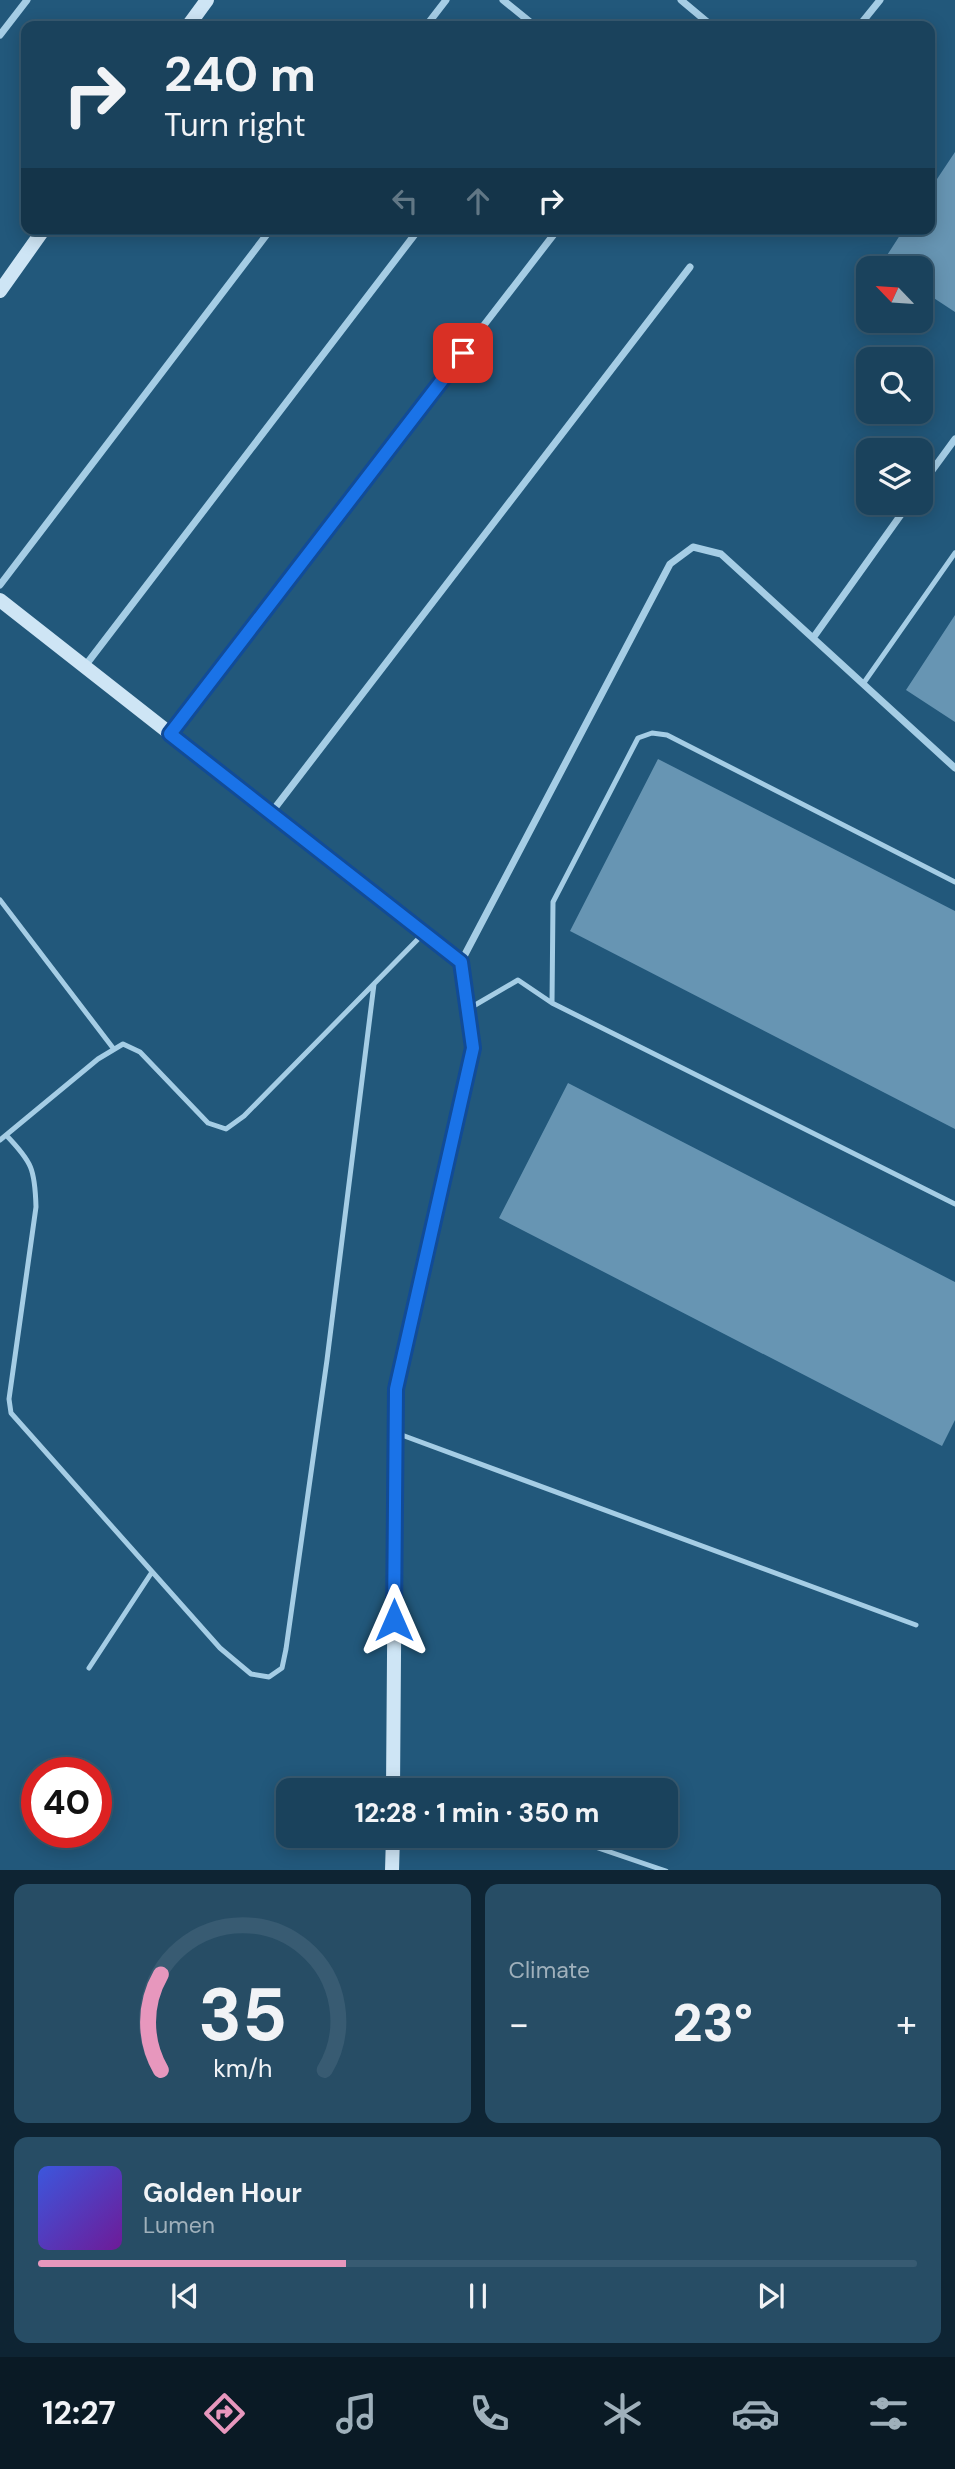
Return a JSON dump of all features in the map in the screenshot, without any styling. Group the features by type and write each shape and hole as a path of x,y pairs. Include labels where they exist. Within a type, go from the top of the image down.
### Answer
{"street":[{"path":"0,36 26,0"},
{"path":"192,21 207,0"},
{"path":"430,21 446,0"},
{"path":"503,0 530,21"},
{"path":"681,0 706,21"},
{"path":"863,21 880,0"},
{"path":"0,291 40,235"},
{"path":"0,585 266,235"},
{"path":"84,666 414,235"},
{"path":"170,734 553,235"},
{"path":"271,813 690,267"},
{"path":"933,469 955,439"},
{"path":"813,638 901,515"},
{"path":"393,1778 396,1389 473,1048 461,962 670,564 693,547 721,554 955,768"},
{"path":"0,600 461,962"},
{"path":"393,1848 393,1870"}],"lane":[{"path":"863,684 955,553"},
{"path":"552,1003 553,902 638,738 652,733 667,735 955,882"},
{"path":"0,900 113,1048"},
{"path":"0,1140 113,1048 123,1044 140,1052 208,1123 226,1129 244,1116 424,933"},
{"path":"468,1010 518,980 552,1003 955,1204"},
{"path":"6,1135 27,1157 35,1183 9,1399 11,1413 220,1648 251,1674 269,1677 282,1668 327,1360 374,985"},
{"path":"396,1433 916,1625"},
{"path":"89,1668 152,1572"},
{"path":"598,1848 663,1870"}],"building":[{"path":"955,152 955,312 933,298 933,256 887,256 900,235 935,235 935,182"},
{"path":"955,615 955,722 906,690"},
{"path":"658,759 955,911 955,1129 570,931"},
{"path":"568,1083 955,1282 955,1420 942,1446 499,1218"}],"route":[{"path":"394,1620 396,1389 473,1048 461,962 170,734 463,353"}]}
